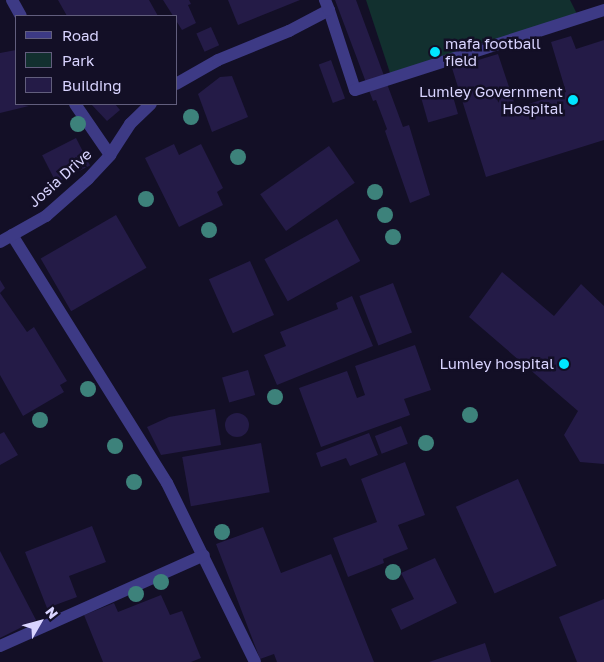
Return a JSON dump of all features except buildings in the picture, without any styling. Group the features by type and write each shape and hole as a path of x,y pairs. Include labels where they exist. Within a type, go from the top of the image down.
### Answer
{"street":[{"path":"12,0 21,15"},
{"path":"178,83 218,60 289,31 327,5 355,90 604,10"},
{"path":"76,105 110,155"},
{"name":"Josia Drive","path":"0,242 46,216 110,155 130,124 150,105"},
{"path":"12,235 167,482 255,662"},
{"path":"0,646 204,556"}],"green space":[{"name":"mafa football field","path":"366,0 570,0 581,22 393,82"}],"place":[{"name":"mafa football field","path":"435,52"},
{"name":"Lumley Government Hospital","path":"573,100"},
{"name":"Lumley hospital","path":"564,364"}]}
